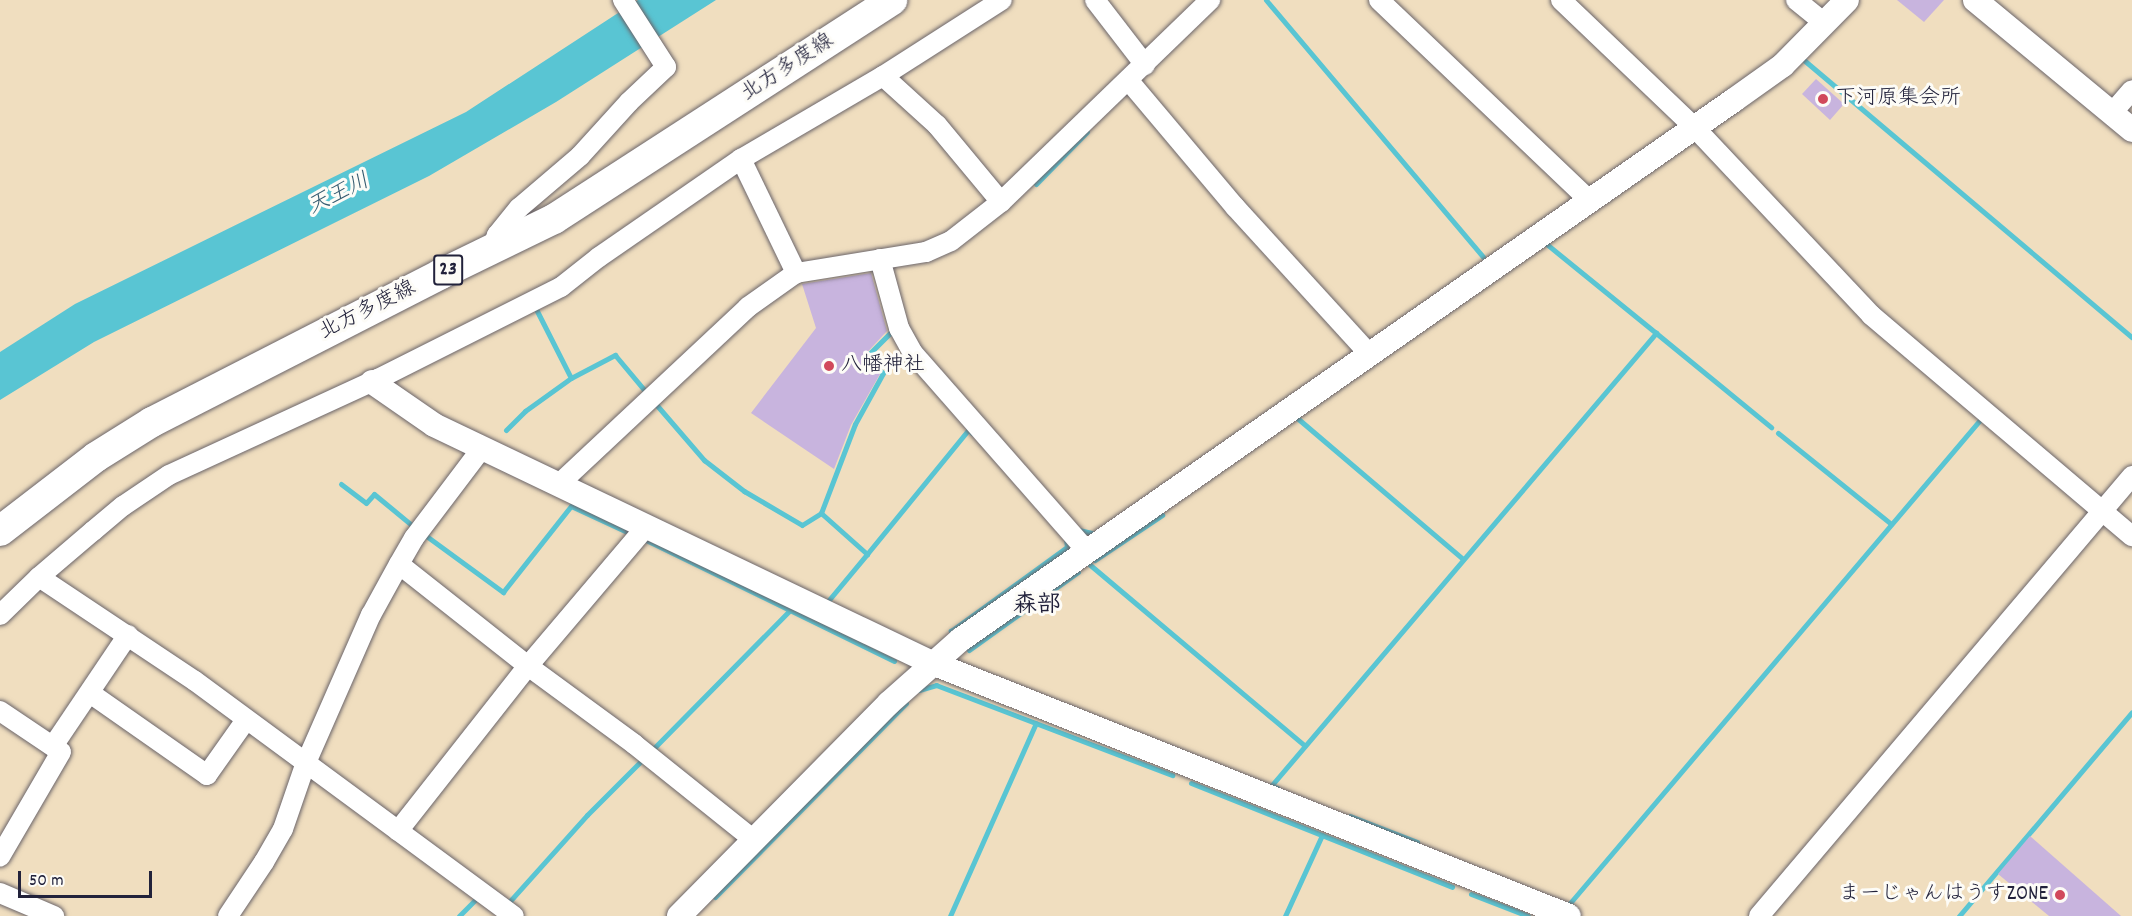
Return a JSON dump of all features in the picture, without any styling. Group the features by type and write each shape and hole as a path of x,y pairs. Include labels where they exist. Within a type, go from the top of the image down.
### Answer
{"main road":[{"name":"北方多度線","path":"0,531 96,457 152,422 492,248 554,219 892,0"}],"street":[{"path":"492,248 497,235 519,208 580,156 629,102 666,67 622,0"},
{"path":"0,615 39,577 123,506 169,475 372,382 561,287 599,257 741,159 882,76 1002,0"},
{"path":"1095,0 1145,65"},
{"path":"558,484 748,307 796,273 926,252 951,241 1001,202 1129,81 1210,0"},
{"path":"1379,0 1588,200"},
{"path":"1561,0 1695,128 1871,315 2132,536"},
{"path":"1797,0 1824,23"},
{"path":"679,916 932,663 1368,354 1783,65 1847,0"},
{"path":"1975,0 2132,130"},
{"path":"882,76 937,125 1001,202"},
{"path":"1129,81 1235,207 1368,354"},
{"path":"2112,113 2132,90"},
{"path":"741,159 796,273"},
{"path":"880,259 898,328 913,352 1088,552"},
{"path":"372,382 434,425 645,528 932,663 1569,916"},
{"path":"228,916 283,829 305,765 371,615 414,538 482,448"},
{"path":"1759,916 2132,476"},
{"path":"398,831 528,666 645,528"},
{"path":"399,564 528,666 634,744 754,840"},
{"path":"39,577 195,681 305,765 514,916"},
{"path":"53,746 128,635"},
{"path":"90,693 207,776 246,720"},
{"path":"0,711 61,752 0,857"},
{"path":"0,893 54,916"}],"water":[{"name":"天王川","path":"638,0 716,0 556,102 429,176 94,342 0,400 0,352 75,304 466,112"}],"building":[{"path":"1897,0 1944,0 1924,22"},
{"name":"下河原集会所","path":"1816,79 1844,104 1830,120 1802,94"},
{"name":"八幡神社","path":"871,273 887,331 861,359 880,374 851,425 834,469 751,413 816,328 802,284"},
{"name":"まーじゃんはうすZONE","path":"2030,836 2121,916 2049,916 1998,874"}],"waterway":[{"path":"1266,0 1483,257"},
{"path":"1805,61 2132,337"},
{"path":"1036,184 1087,132"},
{"path":"1277,788 1271,786 1656,333 1544,242 1546,241"},
{"path":"537,311 571,378"},
{"path":"821,513 855,424 883,373 865,358 892,331"},
{"path":"1656,333 1771,427"},
{"path":"506,430 525,411 571,378 615,355 646,392"},
{"path":"654,402 704,460 744,491 802,525 821,513 867,554 969,429 972,433"},
{"path":"1296,417 1463,559"},
{"path":"1570,903 1979,421"},
{"path":"1778,433 1891,524"},
{"path":"341,484 366,503 374,494 414,527"},
{"path":"425,535 503,592 571,506 625,531"},
{"path":"1095,560 1162,515"},
{"path":"1079,530 1092,533"},
{"path":"953,634 951,631 1067,547 1066,539"},
{"path":"646,540 894,661"},
{"path":"828,601 867,554"},
{"path":"1089,564 1305,746"},
{"path":"969,650 1078,572"},
{"path":"651,751 789,611"},
{"path":"919,690 936,685 1172,775"},
{"path":"715,897 906,703"},
{"path":"1959,916 2132,712"},
{"path":"950,916 1036,723"},
{"path":"509,902 587,815 644,758"},
{"path":"1191,783 1452,887"},
{"path":"1350,816 1417,842"},
{"path":"1285,916 1322,835"},
{"path":"1471,894 1528,916"},
{"path":"459,916 477,898 480,900"}],"place":[{"name":"下河原集会所","path":"1823,99"},
{"name":"八幡神社","path":"829,366"},
{"name":"まーじゃんはうすZONE","path":"2060,895"}],"district":[{"name":"森部","path":"1037,607"}]}
